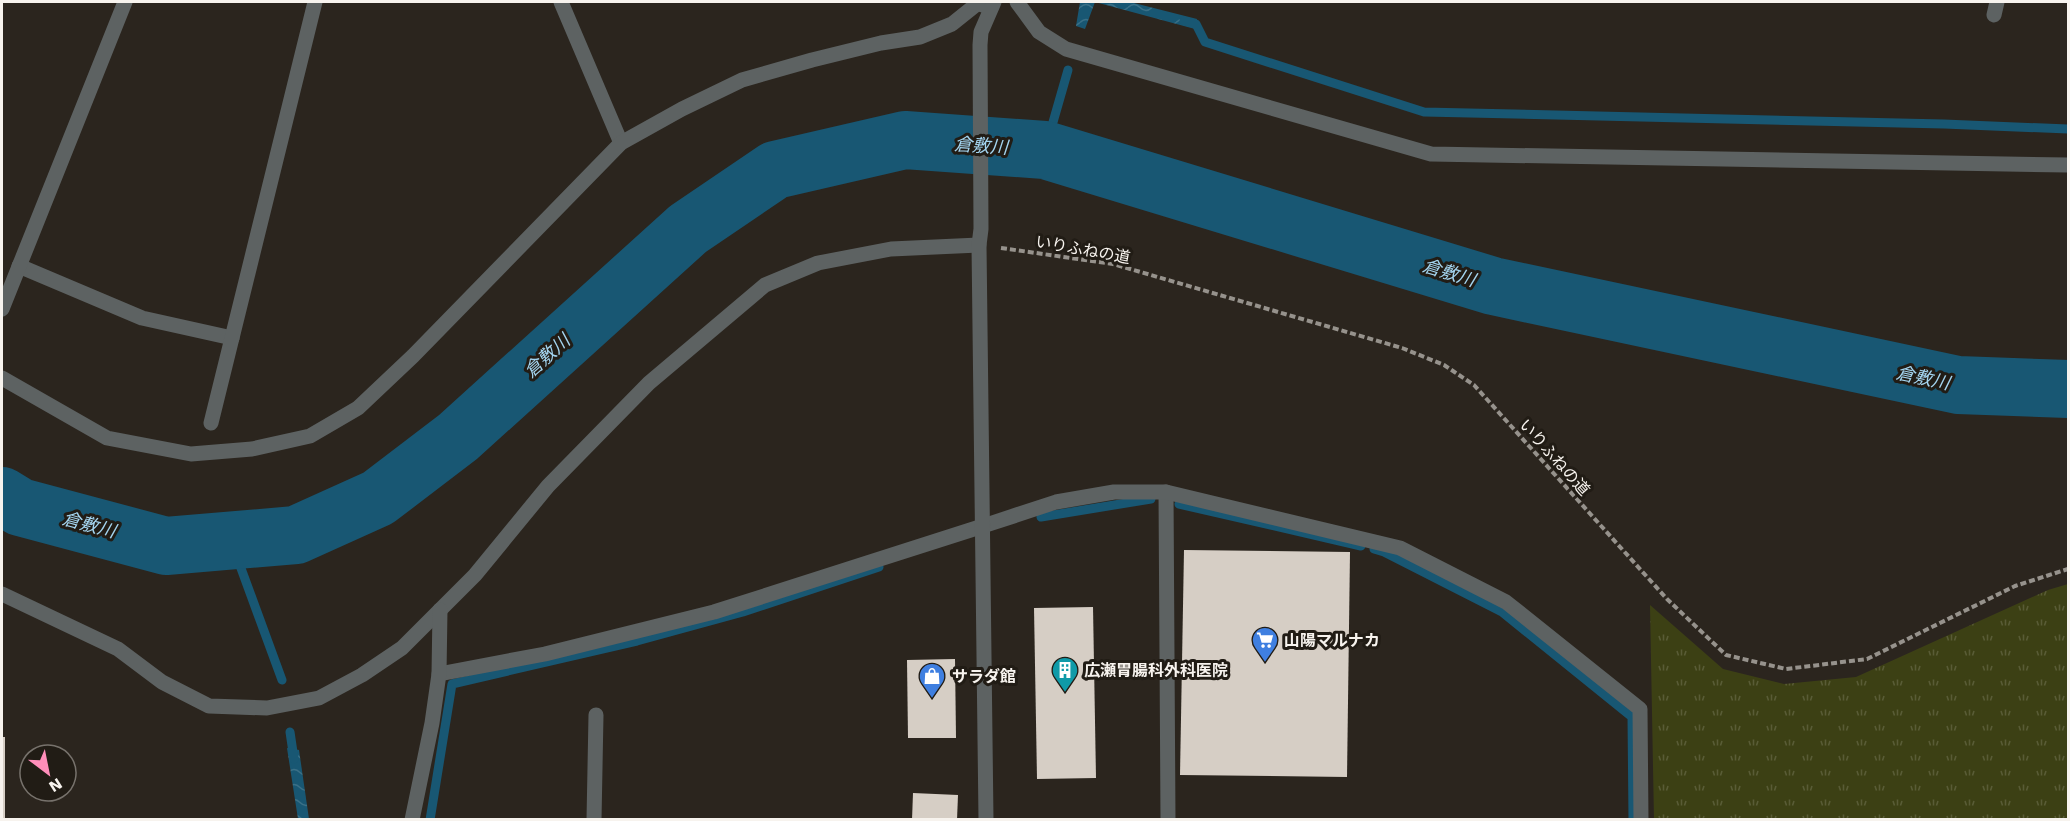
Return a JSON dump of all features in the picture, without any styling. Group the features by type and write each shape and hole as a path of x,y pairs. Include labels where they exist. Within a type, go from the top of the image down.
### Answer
{"street":[{"path":"2,309 125,2"},
{"path":"211,423 315,2"},
{"path":"561,2 621,143"},
{"path":"1017,2 1039,32 1066,50 1431,154 2068,165"},
{"path":"2,378 107,438 191,454 252,449 310,436 358,408 413,356 621,143 682,109 742,80 881,43 920,37 952,24 984,4"},
{"path":"984,4 980,45 981,229 979,245 986,819"},
{"path":"2,594 118,649 162,682 209,706 267,708 319,698 362,675 402,648 475,575 548,486 649,383 765,285 818,263 891,249 979,245"},
{"path":"19,266 142,318 232,338"},
{"path":"439,674 545,654 714,612 1056,502 1114,492 1166,492 1400,548 1506,602 1640,710 1641,819"},
{"path":"1166,492 1168,819"},
{"path":"412,819 432,723 439,674 440,610"},
{"path":"594,819 596,716"}],"path":[{"name":"いりふねの道","path":"979,245 1113,264 1402,348 1444,365 1474,385 1667,599 1725,655 1785,669 1867,659 2015,586 2068,569"}],"green space":[{"path":"2068,584 2068,819 1654,819 1650,605 1723,669 1784,684 1856,677 2048,590"}],"water":[{"path":"1080,2 1095,2 1085,29 1076,26"},
{"path":"1095,2 1130,2 1197,19 1195,29"},
{"path":"287,748 299,750 309,819 298,819"}],"building":[{"name":"山陽マルナカ","path":"1184,550 1350,552 1347,777 1180,775"},
{"name":"広瀬胃腸科外科医院","path":"1093,607 1096,778 1037,779 1034,608"},
{"name":"サラダ館","path":"955,659 956,738 908,738 907,660"},
{"path":"2,737 5,737 5,820 2,820"},
{"path":"913,793 958,795 957,820 912,820"}],"waterway":[{"path":"1184,21 1196,24 1205,42 1424,112 2068,129"},
{"path":"1045,150 1068,70"},
{"name":"倉敷川","path":"2,496 20,507 166,546 296,535 378,498 458,437 688,229 775,170 905,140 1045,150 1493,286 1958,385 2068,389"},
{"path":"1041,517 1151,499"},
{"path":"1179,504 1361,546"},
{"path":"231,541 282,680"},
{"path":"1374,549 1502,612 1632,717 1633,820"},
{"path":"430,820 452,684 637,641 743,612 879,567"},
{"path":"290,732 294,759"}],"place":[{"name":"山陽マルナカ","path":"1265,663"},
{"name":"広瀬胃腸科外科医院","path":"1065,693"},
{"name":"サラダ館","path":"932,699"}]}
